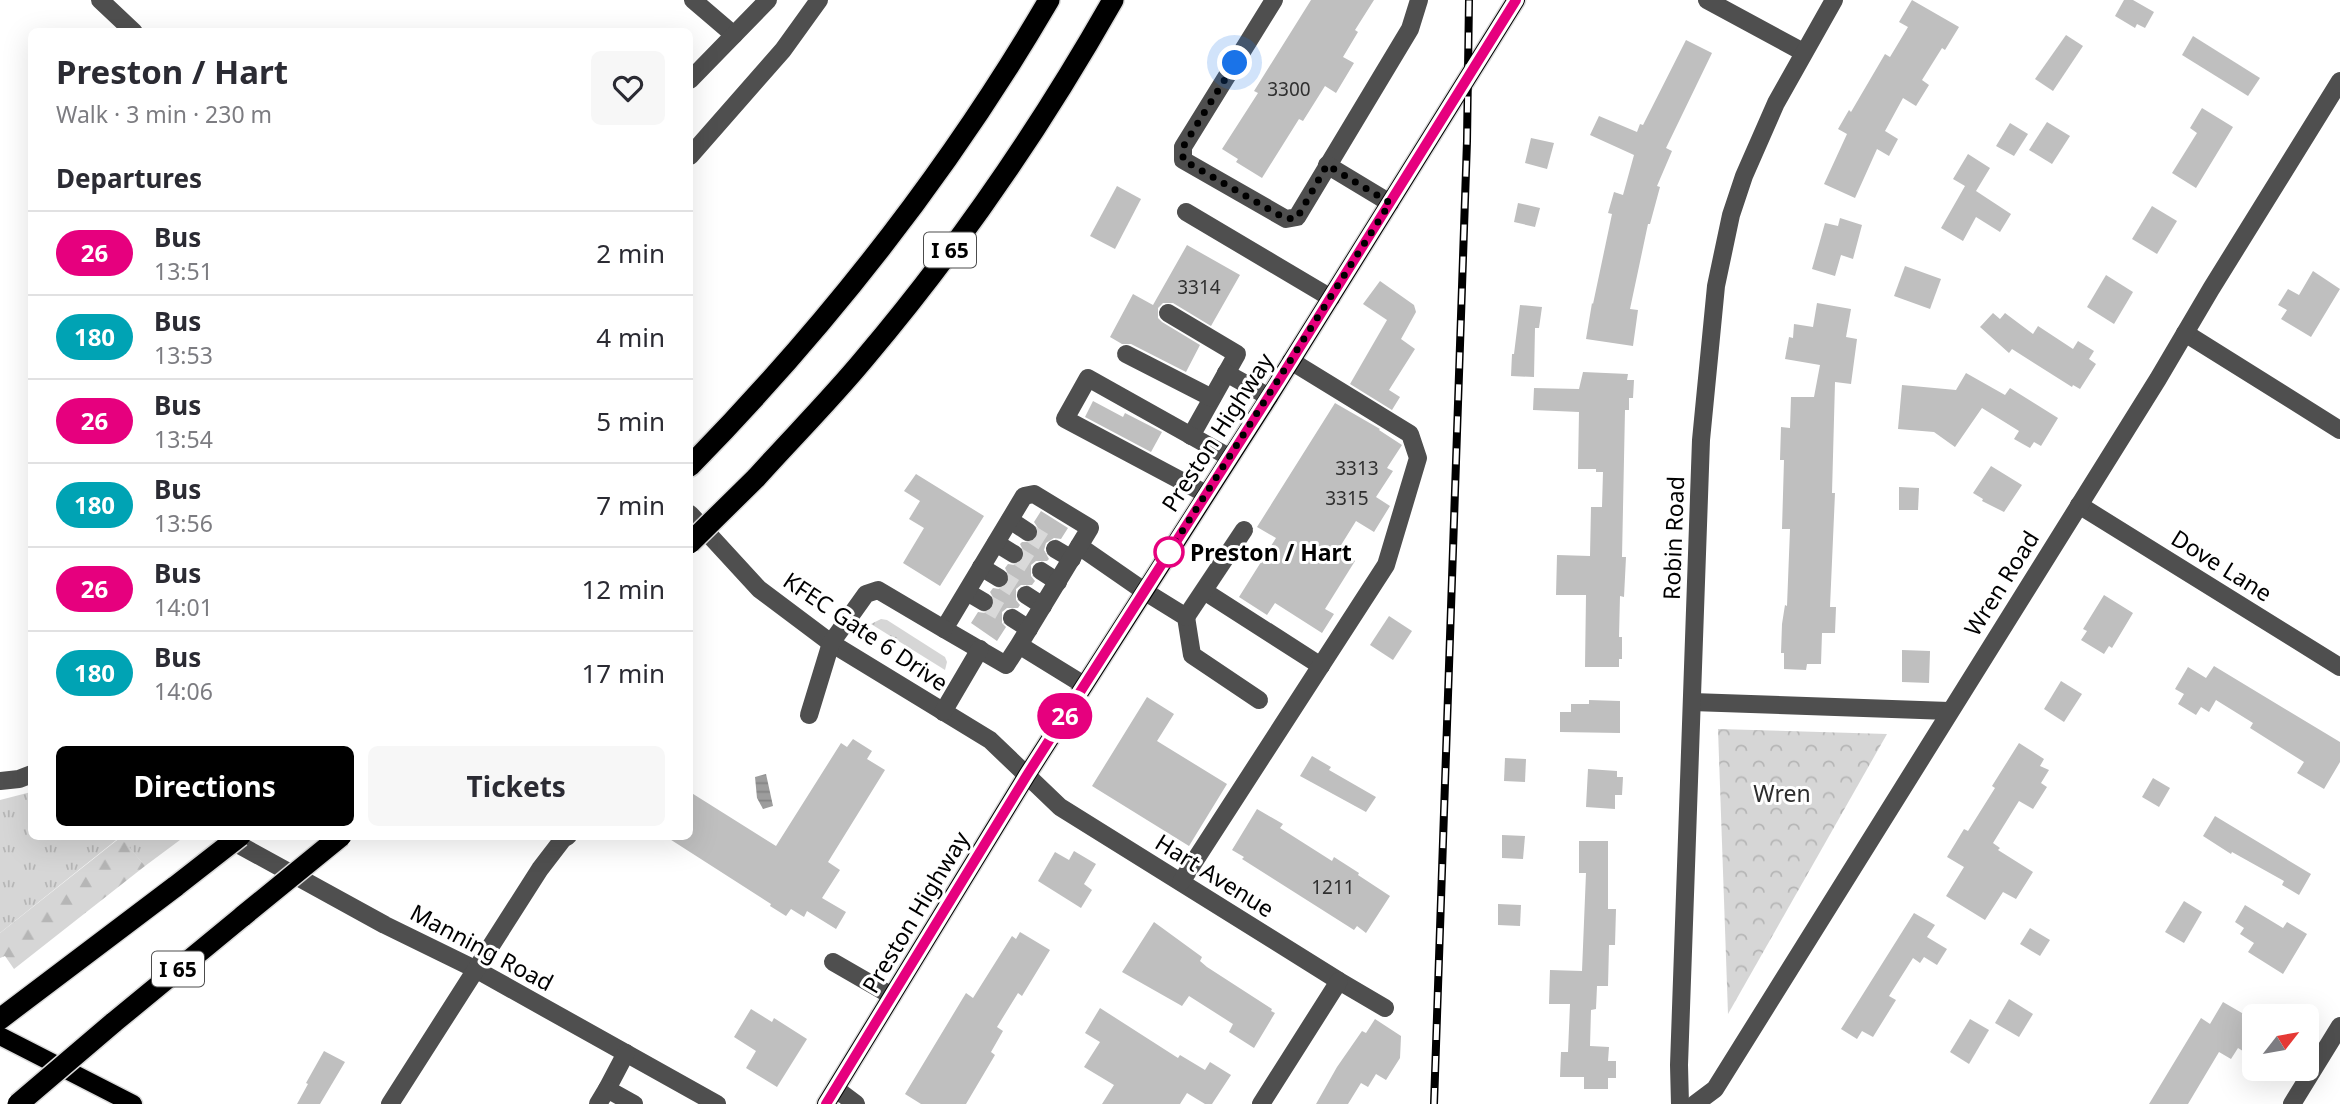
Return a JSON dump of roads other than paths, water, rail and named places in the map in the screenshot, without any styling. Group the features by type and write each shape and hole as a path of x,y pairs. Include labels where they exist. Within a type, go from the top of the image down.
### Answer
{"highway":[{"name":"I 65","path":"693,463 801,348 877,254 950,156 1049,0"},
{"name":"I 65","path":"693,540 756,478 863,360 940,264 1012,164 1078,62 1113,0"},
{"path":"0,1019 235,840"},
{"name":"I 65","path":"18,1104 336,840"}],"main road":[{"name":"Preston Highway","path":"831,1097 1027,775 1228,457 1269,397 1516,0"},
{"path":"0,1036 133,1104"}],"street":[{"path":"100,0 130,28"},
{"path":"693,0 734,35"},
{"path":"693,77 768,0"},
{"path":"693,153 783,50 819,0"},
{"path":"1274,0 1183,147 1183,160 1286,219 1297,218 1410,29 1419,0"},
{"path":"1706,0 1803,52"},
{"name":"Robin Road","path":"1680,1104 1679,1065 1701,440 1716,286 1731,215 1744,176 1776,103 1833,0"},
{"name":"Wren Road","path":"1695,1104 1715,1089 2340,81"},
{"path":"1327,165 1390,203"},
{"path":"1186,212 1331,298"},
{"path":"1168,313 1237,354 1191,436"},
{"path":"2185,333 2340,430"},
{"path":"1126,354 1212,398"},
{"path":"1181,882 1386,565 1418,458 1410,434 1292,360"},
{"path":"1226,373 1269,397"},
{"path":"1206,494 1065,419 1088,378 1228,457"},
{"path":"809,715 831,643 866,594 878,590 944,629 980,649 1006,665 1090,528 1034,494 1024,496 944,629"},
{"name":"Dove Lane","path":"2079,505 2340,667"},
{"name":"KFEC Gate 6 Drive","path":"693,517 759,589 831,643 990,740 1027,775"},
{"path":"1010,520 1028,532"},
{"path":"1244,530 1186,617 1192,655 1259,700"},
{"path":"996,544 1014,555"},
{"path":"1055,549 1075,552 1186,617"},
{"path":"981,567 999,578"},
{"path":"1041,571 1058,582"},
{"path":"1203,591 1321,666"},
{"path":"967,592 984,602"},
{"path":"1026,595 1043,606"},
{"path":"1012,618 1029,629"},
{"path":"1019,645 1084,685"},
{"path":"943,712 980,649"},
{"path":"1692,702 1949,711"},
{"name":"Hart Avenue","path":"1027,775 1060,807 1385,1008"},
{"path":"0,781 28,776"},
{"name":"Manning Road","path":"230,840 384,925 477,970 626,1053 707,1102"},
{"path":"390,1104 540,869 562,840"},
{"path":"833,962 892,996"},
{"path":"1262,1104 1339,981"},
{"path":"2292,1104 2340,1026"},
{"path":"626,1053 603,1097 634,1104"},
{"path":"831,1097 856,1104"}],"tunnel":[{"path":"1028,532 1055,549"},
{"path":"1014,554 1041,571"},
{"path":"999,578 1026,595"},
{"path":"984,602 1012,618"}],"railway":[{"path":"1434,1104 1467,141 1469,0"}],"place":[{"name":"Preston / Hart","path":"1169,552"}],"park label":[{"name":"Wren","path":"1782,793"}]}
